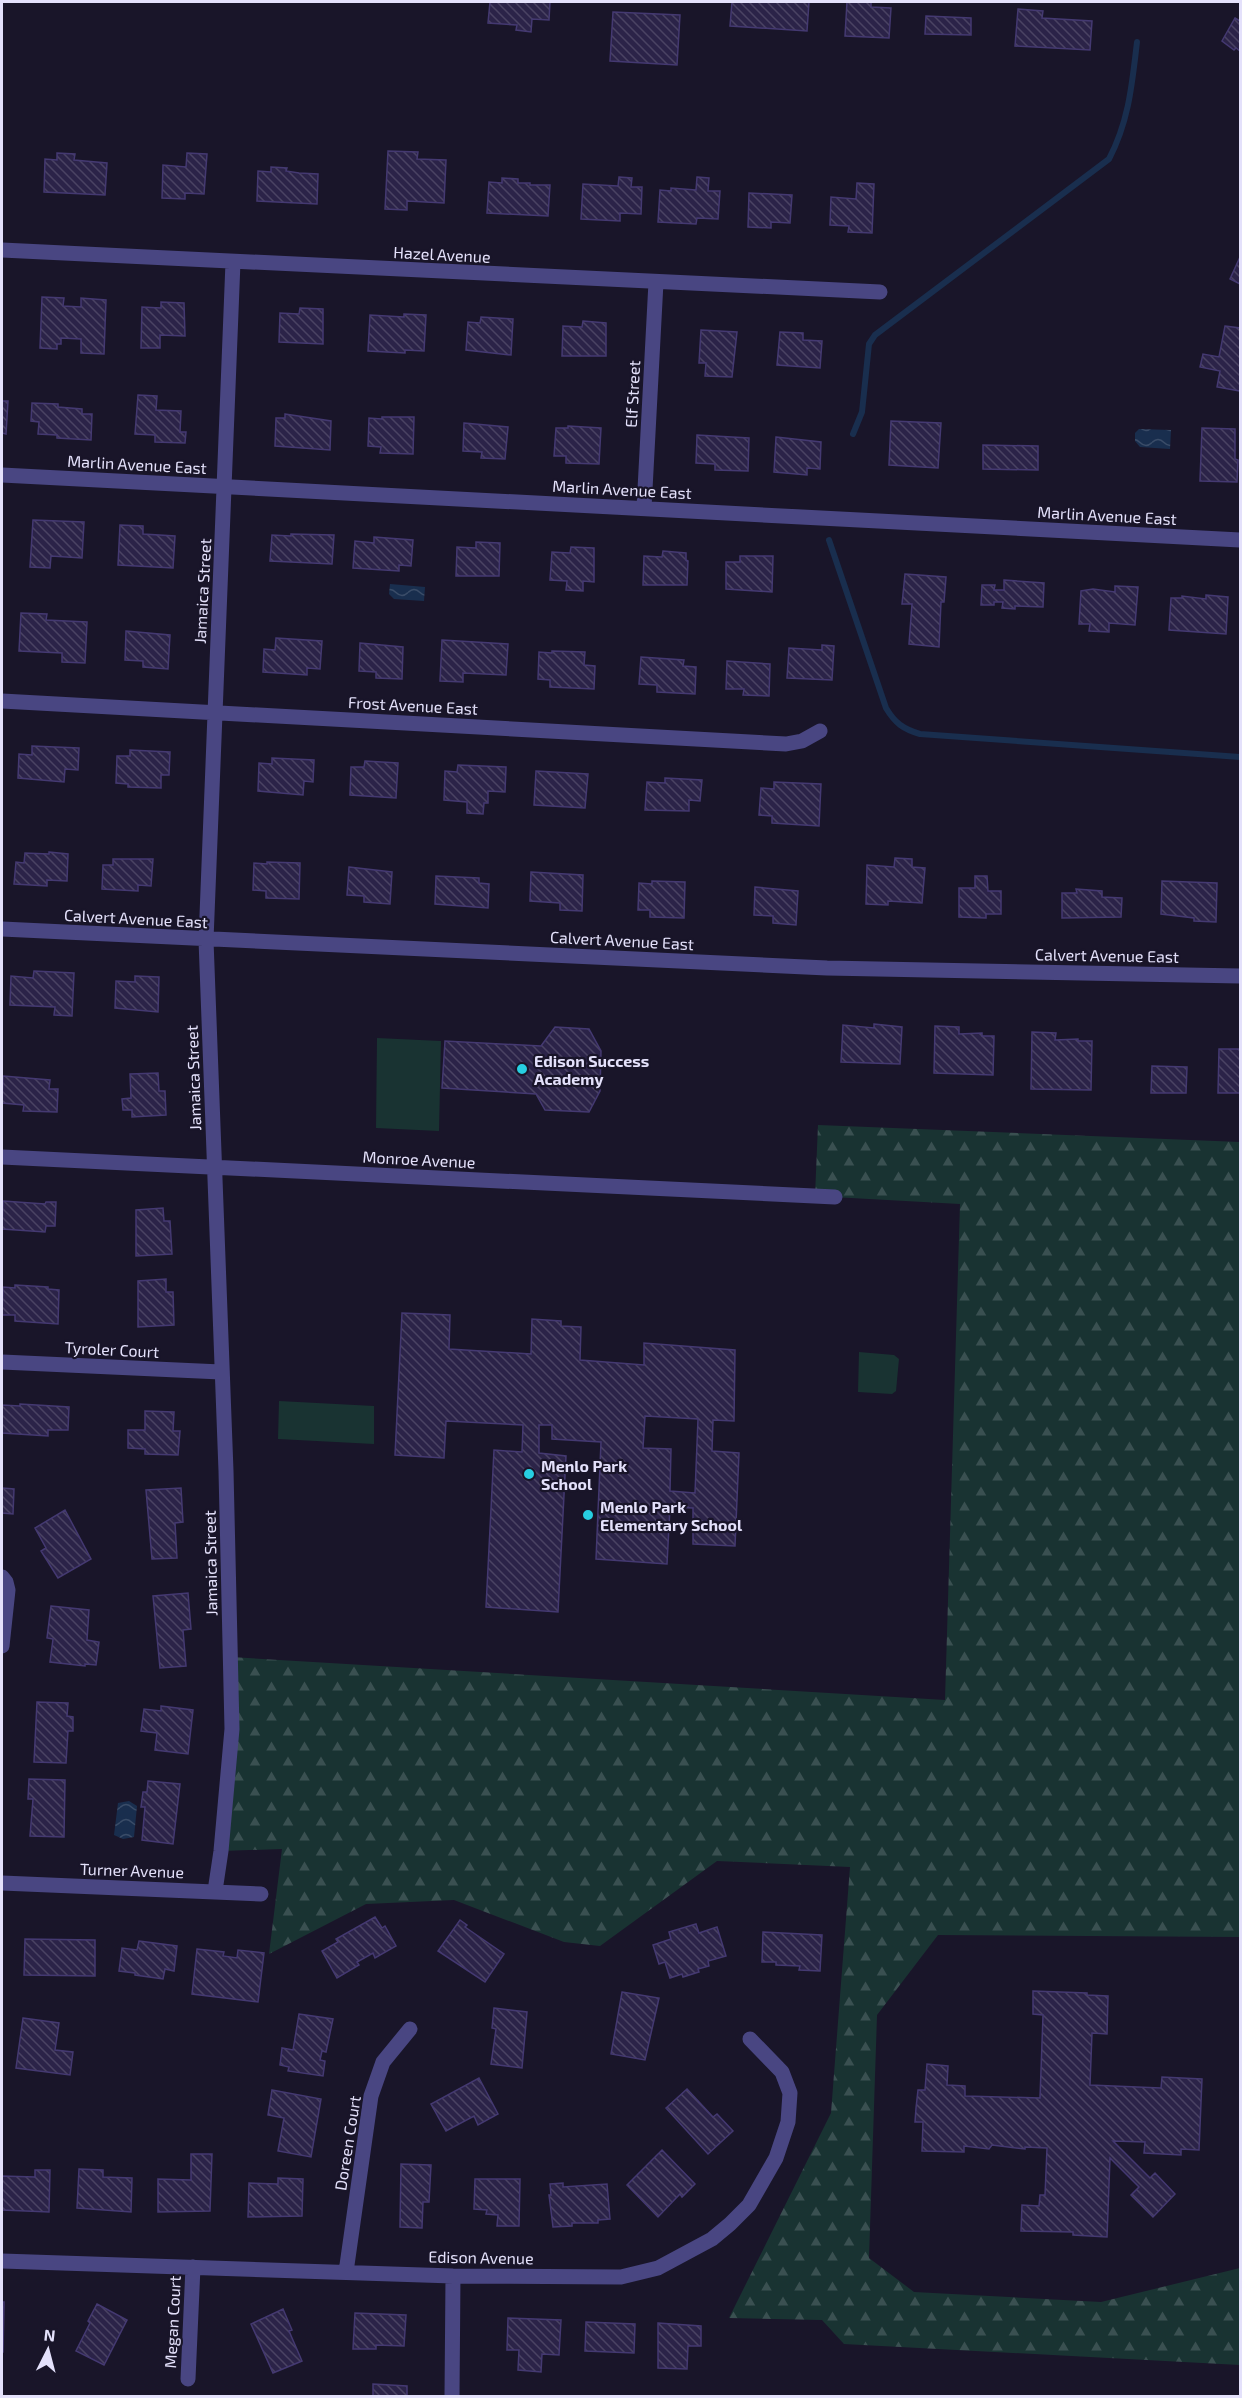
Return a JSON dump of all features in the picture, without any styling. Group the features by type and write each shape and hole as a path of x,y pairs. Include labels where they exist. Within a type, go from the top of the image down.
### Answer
{"street":[{"name":"Hazel Avenue","path":"2,250 880,292"},
{"name":"Jamaica Street","path":"215,1891 232,1730 226,1471 206,940 233,262"},
{"name":"Elf Street","path":"645,508 656,282"},
{"name":"Marlin Avenue East","path":"2,475 1240,540"},
{"name":"Frost Avenue East","path":"2,701 786,744 802,741 820,731"},
{"name":"Calvert Avenue East","path":"2,929 827,968 1240,976"},
{"name":"Monroe Avenue","path":"2,1157 835,1197"},
{"name":"Tyroler Court","path":"2,1362 221,1372"},
{"path":"2,1577 8,1590 2,1646"},
{"name":"Turner Avenue","path":"2,1883 261,1893"},
{"name":"Doreen Court","path":"346,2272 371,2096 383,2062 410,2029"},
{"name":"Edison Avenue","path":"2,2261 453,2276 621,2277 658,2268 712,2239 749,2205 776,2158 788,2122 790,2093 782,2072 750,2039"},
{"name":"Megan Court","path":"188,2379 193,2267"},
{"path":"452,2397 453,2276"}],"green space":[{"path":"377,1038 441,1041 439,1131 376,1128"},
{"path":"818,1125 1240,1142 1240,1937 938,1935 877,2015 869,2258 914,2292 1101,2302 1240,2268 1240,2365 844,2344 822,2320 729,2318 831,2113 850,1867 717,1861 600,1946 564,1942 454,1900 366,1904 269,1954 282,1849 221,1851 231,1657 945,1700 960,1204 815,1196"},
{"path":"859,1352 894,1355 899,1359 896,1391 892,1394 858,1392"},
{"path":"279,1401 374,1406 374,1444 278,1439"}],"water":[{"path":"1139,429 1171,430 1170,449 1140,447 1135,441 1135,433"},
{"path":"390,584 425,587 424,601 394,599 389,594"},
{"path":"129,1801 137,1806 134,1837 123,1839 114,1835 118,1803"}],"building":[{"path":"490,2 550,2 549,20 532,19 531,32 516,30 517,25 488,23"},
{"path":"732,2 809,2 807,31 730,26"},
{"path":"847,2 871,2 871,7 891,8 889,38 845,36"},
{"path":"1018,9 1043,11 1042,18 1092,21 1090,50 1015,46"},
{"path":"613,12 680,15 677,65 610,61"},
{"path":"926,16 971,18 971,35 925,34"},
{"path":"1235,18 1240,21 1240,51 1236,48 1234,50 1222,41"},
{"path":"388,151 418,152 417,159 446,160 444,203 407,201 407,210 385,209"},
{"path":"57,153 75,154 74,160 107,163 105,195 44,192 45,159 57,160"},
{"path":"187,153 207,154 204,194 185,193 185,199 162,198 163,165 186,167"},
{"path":"271,167 287,168 286,171 299,173 318,174 317,204 257,201 258,171 271,172"},
{"path":"619,177 632,178 631,187 642,187 641,214 620,213 620,221 581,219 583,184 618,186"},
{"path":"697,177 709,178 708,191 720,191 718,219 697,218 696,224 658,222 660,190 671,191 671,188 696,190"},
{"path":"502,178 518,179 518,183 530,183 530,185 550,185 548,216 487,213 489,182 502,183"},
{"path":"857,183 874,184 872,233 848,232 849,226 830,225 831,197 856,199"},
{"path":"749,193 792,195 790,223 771,222 771,228 748,227"},
{"path":"1240,257 1240,284 1230,279"},
{"path":"42,297 64,298 63,306 81,307 81,298 106,300 104,354 81,353 81,339 61,338 61,344 57,344 57,349 40,348"},
{"path":"161,302 184,303 185,336 160,335 160,348 141,348 142,307 161,308"},
{"path":"300,308 323,309 323,344 279,342 280,313 299,314"},
{"path":"404,314 426,315 424,351 405,350 405,353 368,351 370,315 404,317"},
{"path":"481,317 513,319 511,355 466,350 468,322 480,323"},
{"path":"583,321 606,323 606,356 562,356 563,326 582,327"},
{"path":"1225,326 1240,328 1240,391 1217,387 1220,371 1200,367 1203,354 1219,357"},
{"path":"701,330 737,332 732,377 705,376 706,363 699,363"},
{"path":"780,332 803,333 803,340 822,341 820,368 777,365"},
{"path":"138,395 157,396 156,410 181,411 180,432 186,432 185,443 155,442 155,435 135,434"},
{"path":"2,401 8,401 6,434 2,433"},
{"path":"32,403 58,404 58,407 82,409 82,414 92,414 91,440 57,438 57,435 38,434 39,422 31,421"},
{"path":"285,414 331,421 330,450 275,446 276,418 285,418"},
{"path":"382,417 414,417 413,454 380,453 381,447 368,446 369,418 382,419"},
{"path":"891,421 941,423 938,468 889,465"},
{"path":"464,423 508,427 505,459 481,458 482,452 463,451"},
{"path":"568,426 601,428 599,464 566,463 566,456 554,456 556,428 568,428"},
{"path":"1202,428 1235,429 1235,459 1238,460 1237,482 1200,481"},
{"path":"697,435 749,438 748,471 715,470 715,464 696,463"},
{"path":"776,437 821,442 820,469 807,468 807,475 774,472"},
{"path":"983,445 1038,446 1038,470 983,469"},
{"path":"33,520 84,522 82,558 51,556 50,568 30,567"},
{"path":"120,525 143,526 143,534 175,536 173,568 118,565"},
{"path":"291,534 334,535 332,564 270,561 272,535 291,536"},
{"path":"374,537 413,540 411,566 399,565 399,571 353,568 355,541 374,543"},
{"path":"476,542 500,543 499,576 456,576 457,547 476,548"},
{"path":"571,547 594,548 594,582 583,581 583,591 566,590 567,581 550,580 552,552 570,553"},
{"path":"663,551 686,553 687,585 643,585 644,556 662,557"},
{"path":"740,556 773,556 772,592 726,589 726,562 740,562"},
{"path":"905,574 946,577 944,602 941,602 939,647 909,644 912,604 902,604"},
{"path":"1004,580 1044,583 1043,607 1002,608 1003,602 981,605 982,585 995,585 994,590 1004,590"},
{"path":"1115,586 1138,587 1135,625 1109,623 1109,632 1089,631 1090,624 1079,624 1081,591 1093,589 1115,592"},
{"path":"1206,595 1228,597 1226,634 1169,630 1171,598 1182,598 1182,596 1206,599"},
{"path":"21,613 47,614 46,620 87,622 85,663 62,662 62,653 19,651"},
{"path":"126,631 170,635 168,669 143,667 143,661 125,660"},
{"path":"276,638 322,641 320,669 307,668 307,675 263,672 264,649 275,650"},
{"path":"442,640 508,644 506,675 463,673 463,682 440,681"},
{"path":"360,643 403,647 402,679 376,678 376,672 359,671"},
{"path":"822,645 834,646 832,680 787,678 789,648 822,650"},
{"path":"552,651 585,652 584,665 595,666 594,689 550,687 550,680 538,679 539,652 552,653"},
{"path":"641,657 684,660 683,666 696,667 695,694 657,692 657,685 639,684"},
{"path":"727,661 770,664 769,696 743,695 744,689 726,689"},
{"path":"32,746 79,748 78,770 65,769 64,782 18,778 19,754 32,755"},
{"path":"130,750 170,752 169,775 161,775 161,788 128,787 128,784 116,783 117,756 130,756"},
{"path":"272,758 314,760 313,782 304,781 303,795 258,791 259,763 272,764"},
{"path":"365,761 398,763 396,798 350,795 351,767 364,767"},
{"path":"458,765 506,767 505,792 488,791 488,803 484,803 483,814 467,813 467,802 444,800 445,771 457,772"},
{"path":"536,771 588,774 585,808 534,805"},
{"path":"665,778 702,780 700,801 689,800 689,811 645,810 647,782 665,783"},
{"path":"774,782 821,784 819,826 772,823 772,816 759,815 761,788 774,789"},
{"path":"49,852 68,854 67,881 47,880 47,886 14,884 16,862 24,863 25,853 49,854"},
{"path":"895,858 912,859 912,867 925,868 922,903 888,901 888,905 866,904 867,865 894,867"},
{"path":"113,859 153,859 151,886 138,885 138,891 102,889 103,865 113,865"},
{"path":"267,862 300,863 299,899 266,898 266,891 253,890 254,863 267,864"},
{"path":"349,867 392,872 390,904 364,902 364,896 347,895"},
{"path":"531,872 583,875 582,911 560,910 560,903 530,901"},
{"path":"436,876 479,878 479,883 489,884 488,908 435,904"},
{"path":"975,876 987,876 988,891 1001,891 1001,914 986,914 986,918 959,917 959,888 975,888"},
{"path":"652,881 685,882 684,918 650,917 650,910 638,910 639,883 652,884"},
{"path":"1162,881 1217,883 1216,922 1194,921 1194,918 1161,914"},
{"path":"755,887 798,891 796,925 773,923 773,916 754,915"},
{"path":"1076,889 1102,891 1102,897 1122,898 1121,917 1062,918 1062,893 1077,893"},
{"path":"34,971 74,973 72,1016 54,1015 55,1007 10,1005 11,976 33,978"},
{"path":"135,976 159,977 158,1012 115,1008 116,981 135,982"},
{"path":"874,1024 902,1027 900,1064 841,1062 843,1025 874,1028"},
{"path":"935,1026 959,1027 959,1034 982,1033 982,1036 994,1036 993,1075 934,1073"},
{"name":"Edison Success Academy","path":"555,1027 589,1029 601,1051 600,1091 589,1112 545,1110 536,1094 442,1088 445,1041 541,1046"},
{"path":"1032,1032 1056,1033 1055,1040 1092,1041 1091,1090 1031,1089"},
{"path":"1219,1049 1240,1049 1240,1093 1218,1093"},
{"path":"1152,1066 1187,1067 1186,1093 1151,1093"},
{"path":"158,1073 159,1091 165,1091 166,1115 132,1117 132,1110 123,1110 122,1099 131,1098 130,1074"},
{"path":"3,1076 50,1080 49,1089 58,1089 57,1112 23,1111 24,1105 2,1103"},
{"path":"3,1201 45,1204 56,1202 55,1226 46,1226 45,1232 2,1229"},
{"path":"163,1208 164,1221 170,1221 172,1254 136,1256 136,1210"},
{"path":"166,1279 166,1292 173,1292 174,1325 138,1327 138,1281"},
{"path":"15,1285 59,1290 58,1324 15,1321 15,1315 2,1315 3,1287 15,1288"},
{"name":"Menlo Park School","path":"402,1313 450,1315 449,1349 531,1354 532,1319 561,1321 561,1326 581,1327 580,1360 644,1365 644,1343 735,1350 734,1421 713,1420 712,1451 739,1453 735,1546 693,1544 693,1508 670,1507 667,1564 596,1559 601,1442 552,1439 552,1425 539,1425 539,1453 566,1456 558,1612 486,1607 494,1450 522,1452 523,1425 446,1421 444,1458 395,1455","holes":["645,1416 698,1419 695,1493 670,1491 671,1449 643,1448"]},
{"path":"20,1404 69,1407 68,1430 48,1430 48,1436 2,1433 2,1405 20,1406"},
{"path":"145,1411 174,1412 173,1431 180,1431 178,1455 145,1454 145,1449 128,1448 128,1430 145,1430"},
{"path":"2,1488 14,1489 13,1514 2,1513"},
{"path":"181,1488 183,1522 175,1523 177,1558 152,1559 146,1490"},
{"path":"65,1510 91,1559 58,1578 41,1551 46,1548 35,1528"},
{"path":"188,1593 191,1629 183,1630 186,1666 160,1668 153,1596"},
{"path":"51,1606 89,1610 87,1640 99,1642 96,1665 50,1662 53,1639 47,1638"},
{"path":"37,1702 68,1703 67,1716 73,1717 73,1731 68,1731 66,1763 34,1762"},
{"path":"161,1706 193,1710 188,1754 155,1750 157,1733 141,1731 144,1709 161,1711"},
{"path":"29,1779 65,1780 64,1837 30,1836 33,1799 28,1799"},
{"path":"148,1781 180,1784 173,1844 142,1840 145,1807 141,1807 143,1792 147,1792"},
{"path":"375,1917 382,1928 385,1926 396,1946 375,1958 373,1953 357,1962 359,1965 337,1978 322,1951 338,1942 336,1939"},
{"path":"460,1920 467,1925 465,1927 504,1954 485,1982 438,1951"},
{"path":"696,1924 699,1933 717,1927 726,1956 708,1961 709,1966 698,1969 699,1972 670,1978 665,1962 659,1964 653,1945 671,1939 669,1932"},
{"path":"763,1932 822,1935 820,1971 799,1970 800,1966 762,1962"},
{"path":"25,1939 95,1940 95,1976 24,1975"},
{"path":"139,1941 177,1946 174,1971 165,1969 163,1979 119,1971 122,1948 137,1950"},
{"path":"197,1949 224,1952 223,1956 237,1958 238,1950 264,1953 258,2002 192,1994"},
{"path":"1033,1991 1108,1996 1107,2034 1092,2033 1090,2085 1161,2088 1162,2077 1202,2079 1199,2150 1181,2149 1181,2155 1144,2153 1145,2142 1113,2141 1150,2178 1155,2173 1175,2194 1153,2217 1131,2195 1139,2187 1110,2158 1107,2237 1073,2235 1073,2232 1021,2231 1022,2205 1039,2206 1040,2195 1045,2195 1047,2148 1025,2147 1025,2149 992,2145 989,2149 964,2146 964,2152 922,2151 923,2122 915,2122 918,2090 925,2090 927,2064 948,2066 947,2085 965,2086 965,2096 1040,2098 1043,2015 1033,2014"},
{"path":"622,1992 659,1998 645,2060 611,2054"},
{"path":"494,2008 527,2012 522,2068 491,2064 496,2029 492,2028"},
{"path":"299,2014 333,2019 326,2052 322,2051 320,2060 325,2061 323,2076 288,2071 289,2067 280,2065 282,2048 293,2050"},
{"path":"23,2018 59,2023 55,2050 73,2052 70,2075 16,2068"},
{"path":"479,2078 498,2114 478,2125 474,2116 446,2131 431,2104"},
{"path":"687,2089 713,2117 717,2114 733,2131 708,2154 666,2108"},
{"path":"272,2090 321,2099 311,2157 278,2151 284,2118 268,2115"},
{"path":"662,2150 695,2184 682,2197 680,2194 658,2217 627,2185"},
{"path":"191,2154 212,2154 210,2211 158,2212 158,2179 191,2180"},
{"path":"401,2164 431,2165 429,2202 423,2202 422,2228 400,2227"},
{"path":"79,2169 103,2170 103,2177 132,2178 131,2212 77,2208"},
{"path":"35,2170 50,2170 49,2212 2,2210 2,2176 35,2177"},
{"path":"278,2178 303,2179 302,2216 248,2217 249,2183 278,2184"},
{"path":"475,2179 520,2179 519,2226 497,2226 498,2215 486,2214 487,2210 474,2209"},
{"path":"563,2183 563,2187 607,2184 610,2219 598,2220 598,2223 572,2223 572,2226 553,2227 550,2184"},
{"path":"2,2302 4,2302 3,2352 2,2352"},
{"path":"97,2304 127,2320 104,2365 76,2351"},
{"path":"283,2309 292,2330 289,2331 302,2361 273,2373 251,2324"},
{"path":"355,2313 406,2315 404,2346 376,2345 376,2349 353,2349"},
{"path":"508,2318 561,2320 559,2355 542,2354 541,2372 518,2370 519,2350 507,2350"},
{"path":"586,2322 635,2324 634,2353 585,2351"},
{"path":"658,2323 701,2326 701,2346 688,2346 687,2369 658,2368"},
{"path":"373,2384 407,2386 407,2396 373,2396"}],"waterway":[{"path":"853,434 862,412 869,344 875,335 1109,159 1125,116 1137,42"},
{"path":"829,540 886,708 896,722 904,728 920,734 1240,757"}],"place":[{"name":"Edison Success Academy","path":"522,1069"},
{"name":"Menlo Park School","path":"529,1474"},
{"name":"Menlo Park Elementary School","path":"588,1515"}]}
